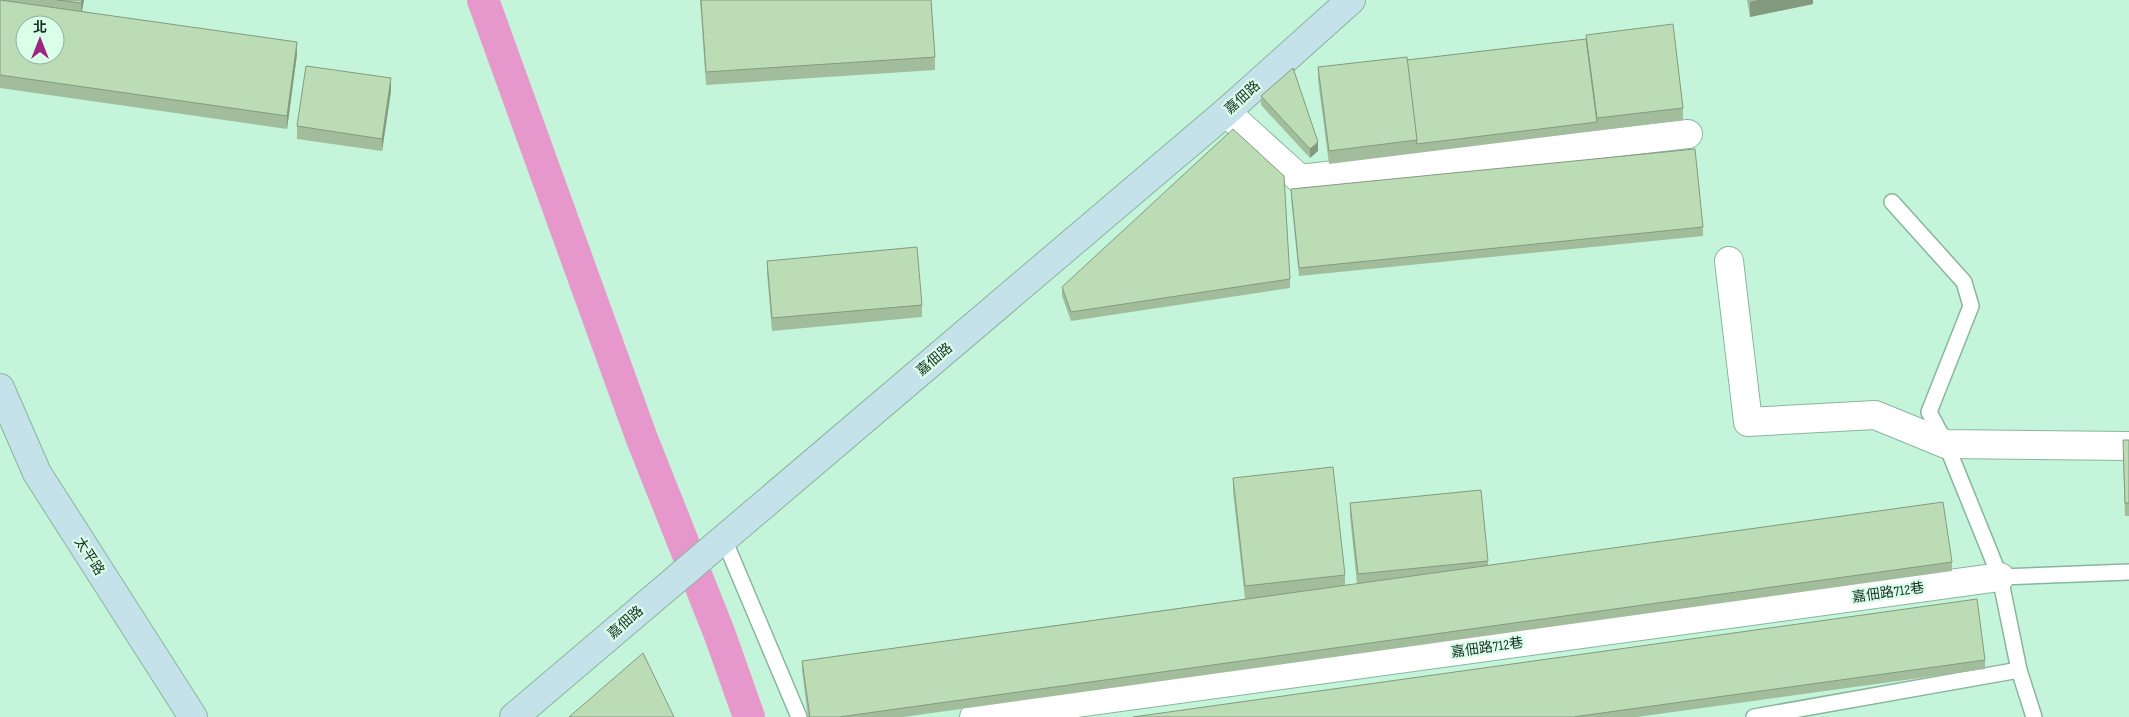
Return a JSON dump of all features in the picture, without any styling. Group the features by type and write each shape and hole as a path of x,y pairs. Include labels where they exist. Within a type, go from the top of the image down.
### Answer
{"street":[{"name":"嘉佃路","path":"514,717 1226,112 1351,0"},
{"path":"1226,112 1300,179 1688,134"},
{"path":"1729,261 1748,422 1875,415 1946,444 2129,446"},
{"name":"太平路","path":"0,388 37,473 193,717"},
{"name":"嘉佃路712巷","path":"974,717 2000,577"}],"lane":[{"path":"1892,202 1964,282 1971,306 1929,412 1946,444 2000,577 2020,670 2034,717"},
{"path":"723,538 799,717"},
{"path":"2000,577 2129,572"},
{"path":"1754,717 2020,670"}],"building":[{"path":"0,0 297,42 287,116 0,75"},
{"path":"57,0 82,0 81,3"},
{"path":"701,0 931,0 935,57 706,72"},
{"path":"1673,24 1683,108 1597,118 1586,35"},
{"path":"1586,39 1597,122 1417,144 1407,60"},
{"path":"1407,57 1417,140 1329,151 1318,67"},
{"path":"306,66 391,78 382,139 297,126"},
{"path":"1293,68 1318,142 1310,149 1261,96"},
{"path":"1233,129 1284,176 1290,279 1071,312 1062,287"},
{"path":"1695,149 1703,227 1299,268 1291,189"},
{"path":"917,247 922,305 772,318 767,261"},
{"path":"2123,440 2129,440 2129,503 2125,503"},
{"path":"1333,467 1345,575 1245,586 1233,478"},
{"path":"1481,490 1488,561 1358,574 1350,503"},
{"path":"1943,502 1952,562 839,717 810,717 802,661"},
{"path":"1977,599 1985,660 1573,717 1133,717"},
{"path":"643,653 674,717 569,717"}],"waterway":[{"path":"483,0 642,439 720,635 749,717"}]}
